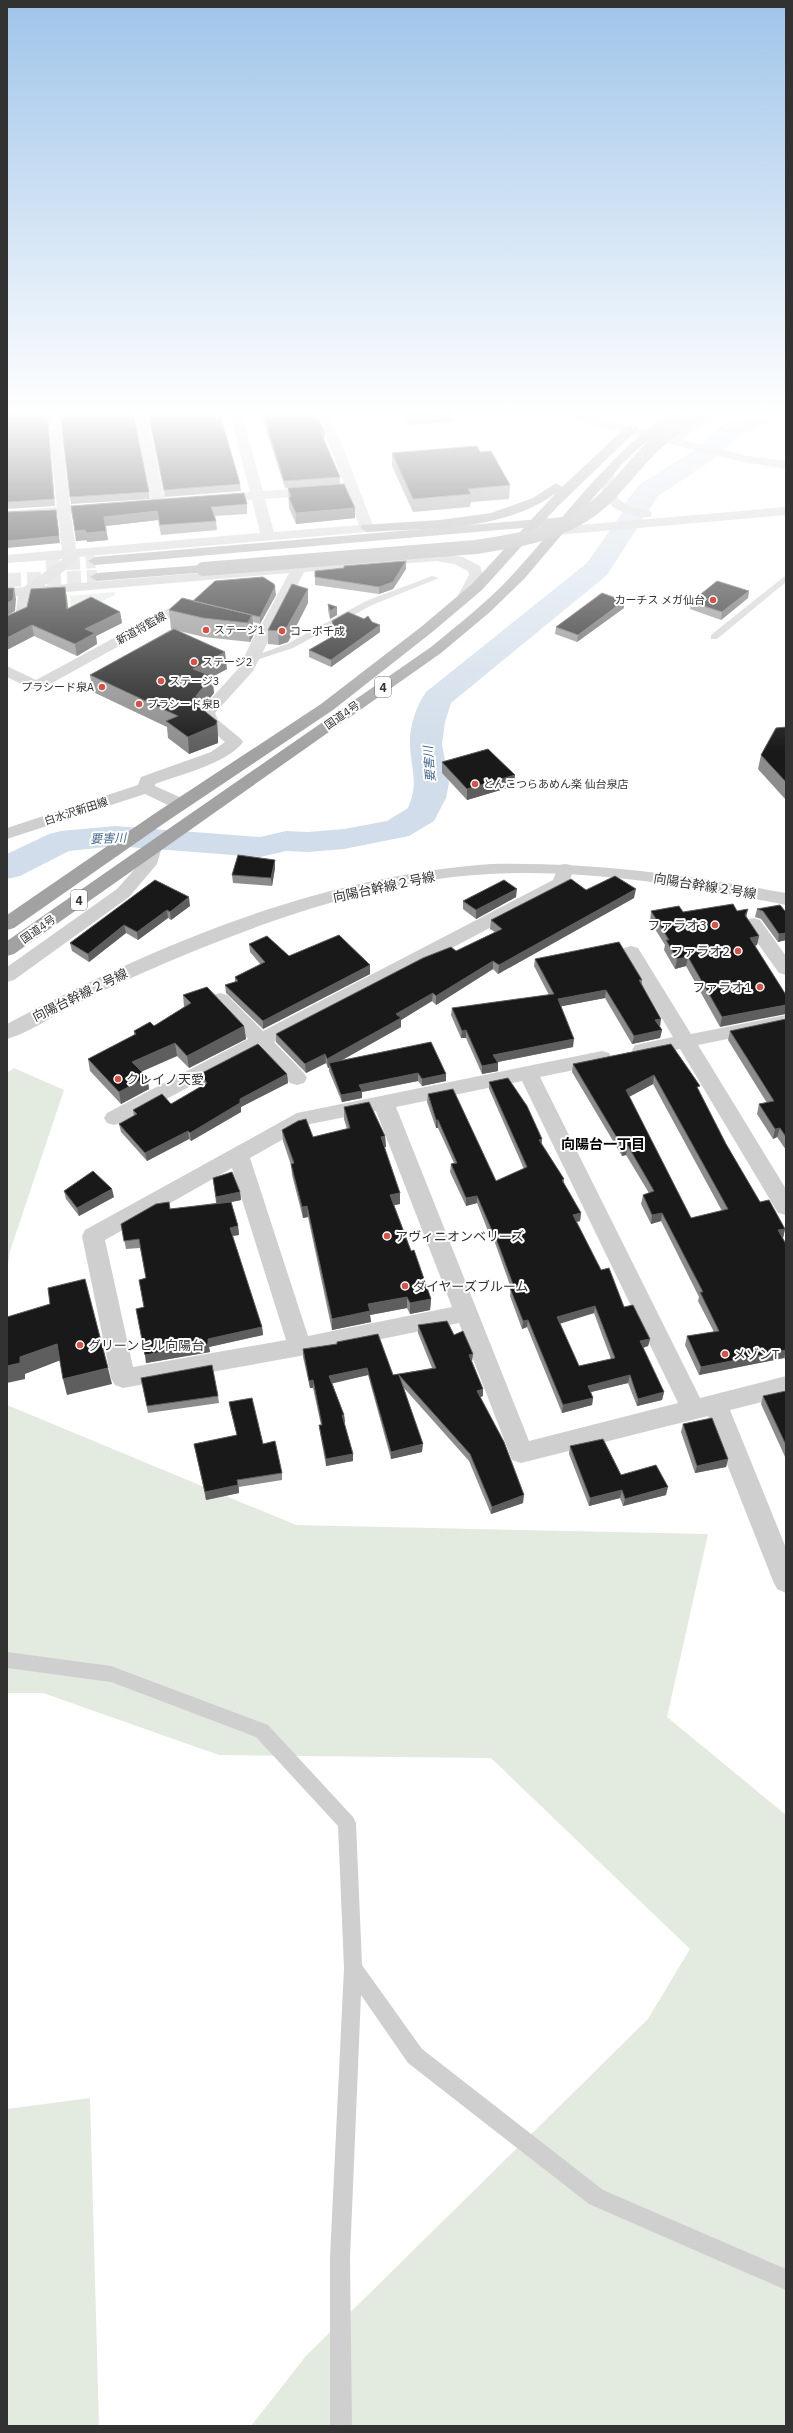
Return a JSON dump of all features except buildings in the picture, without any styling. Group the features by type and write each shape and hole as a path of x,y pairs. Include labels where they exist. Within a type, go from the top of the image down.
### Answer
{"highway":[{"path":"367,528 409,525"},
{"name":"国道4号","path":"7,924 180,804 327,707 477,587 533,525"},
{"name":"国道4号","path":"7,950 436,650 492,604 529,564 561,526"}],"main road":[{"path":"561,526 529,529 96,569 203,569 456,549 502,543 541,533 563,525"}],"street":[{"path":"25,593 70,560 65,525"},
{"path":"265,525 268,536"},
{"path":"7,559 367,528 366,525"},
{"path":"561,526 577,525"},
{"path":"7,593 25,593 299,568 446,557 465,562 475,569 476,575 463,599"},
{"path":"180,804 146,788 147,781 217,754 235,742 211,722 207,712 246,671 250,658 299,568"},
{"path":"7,623 24,614 25,593"},
{"name":"新道将監線","path":"7,671 36,686 175,609 265,631"},
{"name":"白水沢新田線","path":"7,834 146,788"},
{"path":"7,976 124,893 148,864 152,850"},
{"name":"向陽台幹線２号線","path":"7,1032 40,1013 183,947 275,914 360,890 433,875 490,869 565,869 679,880 786,899"},
{"path":"114,1118 561,883 565,869"},
{"path":"754,924 786,969"},
{"path":"631,952 786,1207"},
{"path":"220,1000 297,1078"},
{"path":"465,1313 300,1347 123,1378 93,1236 304,1118 786,1021"},
{"path":"528,1073 704,1407 786,1581"},
{"path":"383,1101 465,1313 522,1452 786,1386"},
{"path":"238,1155 300,1347"}],"lane":[{"path":"250,658 290,646 369,603 435,578"},
{"path":"714,637 786,578"},
{"path":"7,1660 111,1674 262,1731 347,1823 353,1968 340,2258 341,2426"},
{"path":"353,1968 416,2056 596,2197 786,2280"}],"shaded area":[{"path":"115,592 115,595 71,617 70,596"},
{"path":"14,1068 64,1090 10,1251 7,1271 7,1073"},
{"path":"7,1405 296,1525 708,1534 667,1717 786,1815 786,2426 251,2426 306,2356 648,2019 690,1949 491,1758 219,1755 43,1693 7,1693"},
{"path":"90,2098 99,2426 7,2426 7,2109"}],"waterway":[{"name":"要害川","path":"7,868 61,841 115,836 260,847 286,841 308,842 344,839 397,829 422,814 429,798 432,783 426,744 429,722 437,699 597,569 627,525"}],"tunnel":[{"path":"46,565 95,561"},
{"path":"7,580 97,577"}],"place":[{"name":"カーチス メガ仙台","path":"713,600"},
{"name":"ステージ1","path":"206,630"},
{"name":"コーポ千成","path":"282,631"},
{"name":"ステージ2","path":"194,662"},
{"name":"ステージ3","path":"161,681"},
{"name":"プラシード泉A","path":"102,687"},
{"name":"プラシード泉B","path":"139,704"},
{"name":"とんこつらあめん楽 仙台泉店","path":"475,784"},
{"name":"ファラオ3","path":"715,925"},
{"name":"ファラオ2","path":"738,951"},
{"name":"ファラオ1","path":"760,987"},
{"name":"クレイノ天愛","path":"118,1079"},
{"name":"アヴィニオンベリーズ","path":"387,1236"},
{"name":"ダイヤーズブルーム","path":"405,1286"},
{"name":"グリーンヒル向陽台","path":"80,1345"},
{"name":"メゾンT","path":"725,1354"}],"district":[{"name":"向陽台一丁目","path":"603,1144"}]}
